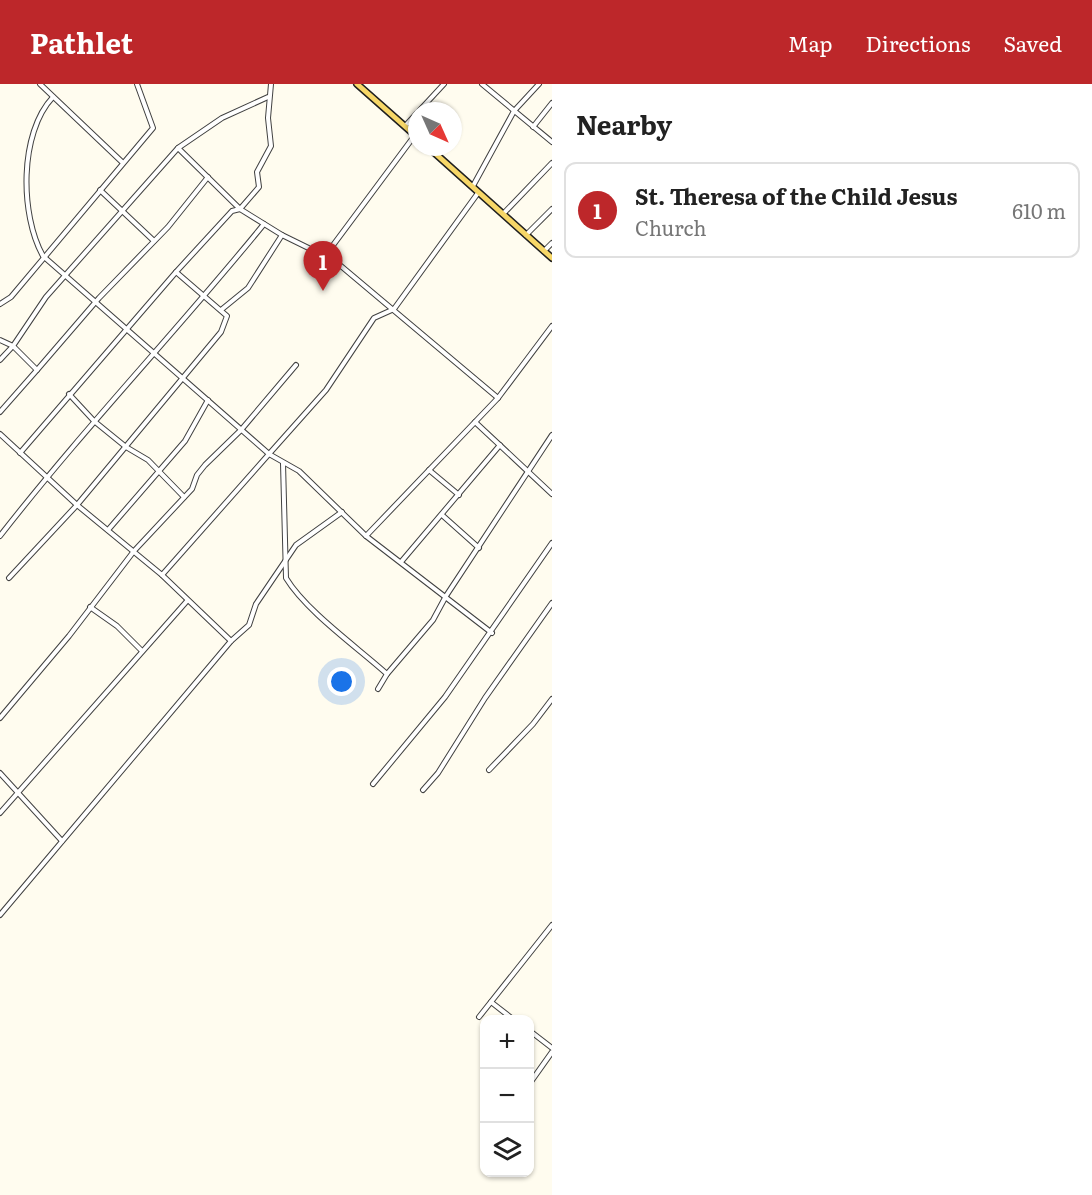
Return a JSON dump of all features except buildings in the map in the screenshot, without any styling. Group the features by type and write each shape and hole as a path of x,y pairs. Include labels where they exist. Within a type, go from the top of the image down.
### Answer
{"main road":[{"path":"357,84 408,129"},
{"path":"438,156 552,258"}],"street":[{"path":"40,84 122,162"},
{"path":"0,304 11,297 43,256 153,128 137,84"},
{"path":"20,453 176,272 232,211 240,209 259,187 257,172 271,146 268,97 271,84"},
{"path":"427,102 444,84"},
{"path":"473,186 514,111 539,84"},
{"path":"486,85 552,142"},
{"path":"53,97 44,108 34,131 26,174 34,241 43,256 125,330 185,378 269,454 299,471 366,536 492,633"},
{"path":"0,360 13,346 46,297 178,148 222,118 268,97"},
{"path":"533,127 552,103"},
{"path":"405,126 408,123"},
{"path":"325,256 408,147"},
{"path":"178,148 240,209 282,235 325,256 394,309 498,398"},
{"path":"502,214 552,163"},
{"path":"0,412 96,302 154,241 208,177"},
{"path":"100,190 154,241"},
{"path":"162,575 326,390 374,318 394,309 479,192"},
{"path":"526,235 552,209"},
{"path":"0,536 46,477 205,296 264,224"},
{"path":"221,310 248,288 282,235"},
{"path":"544,251 552,243"},
{"path":"9,578 77,505 221,332 226,316 176,272"},
{"path":"366,536 498,398 552,326"},
{"path":"0,340 13,346 37,370"},
{"path":"0,718 134,550 192,489 197,475 205,465 241,430 296,364"},
{"path":"69,394 94,421 126,447 136,451 184,497"},
{"path":"108,530 185,441 208,400"},
{"path":"475,422 552,494"},
{"path":"0,434 77,505 162,575 231,641"},
{"path":"378,689 387,674 433,620 446,596 552,435"},
{"path":"401,562 500,445"},
{"path":"283,462 286,578 292,589 387,674"},
{"path":"429,470 459,495"},
{"path":"0,915 231,641 249,625 256,604 285,558 296,545 342,512"},
{"path":"442,515 479,548"},
{"path":"373,784 445,697 492,633 552,543"},
{"path":"0,813 187,601"},
{"path":"423,790 438,773 485,698 552,603"},
{"path":"90,607 117,626 142,651"},
{"path":"489,770 533,724 552,699"},
{"path":"0,773 63,841"},
{"path":"479,1017 552,925"},
{"path":"491,1002 508,1015"},
{"path":"534,1034 552,1050 534,1077"}],"place":[{"name":"St. Theresa of the Child Jesus","path":"323,291"}]}
